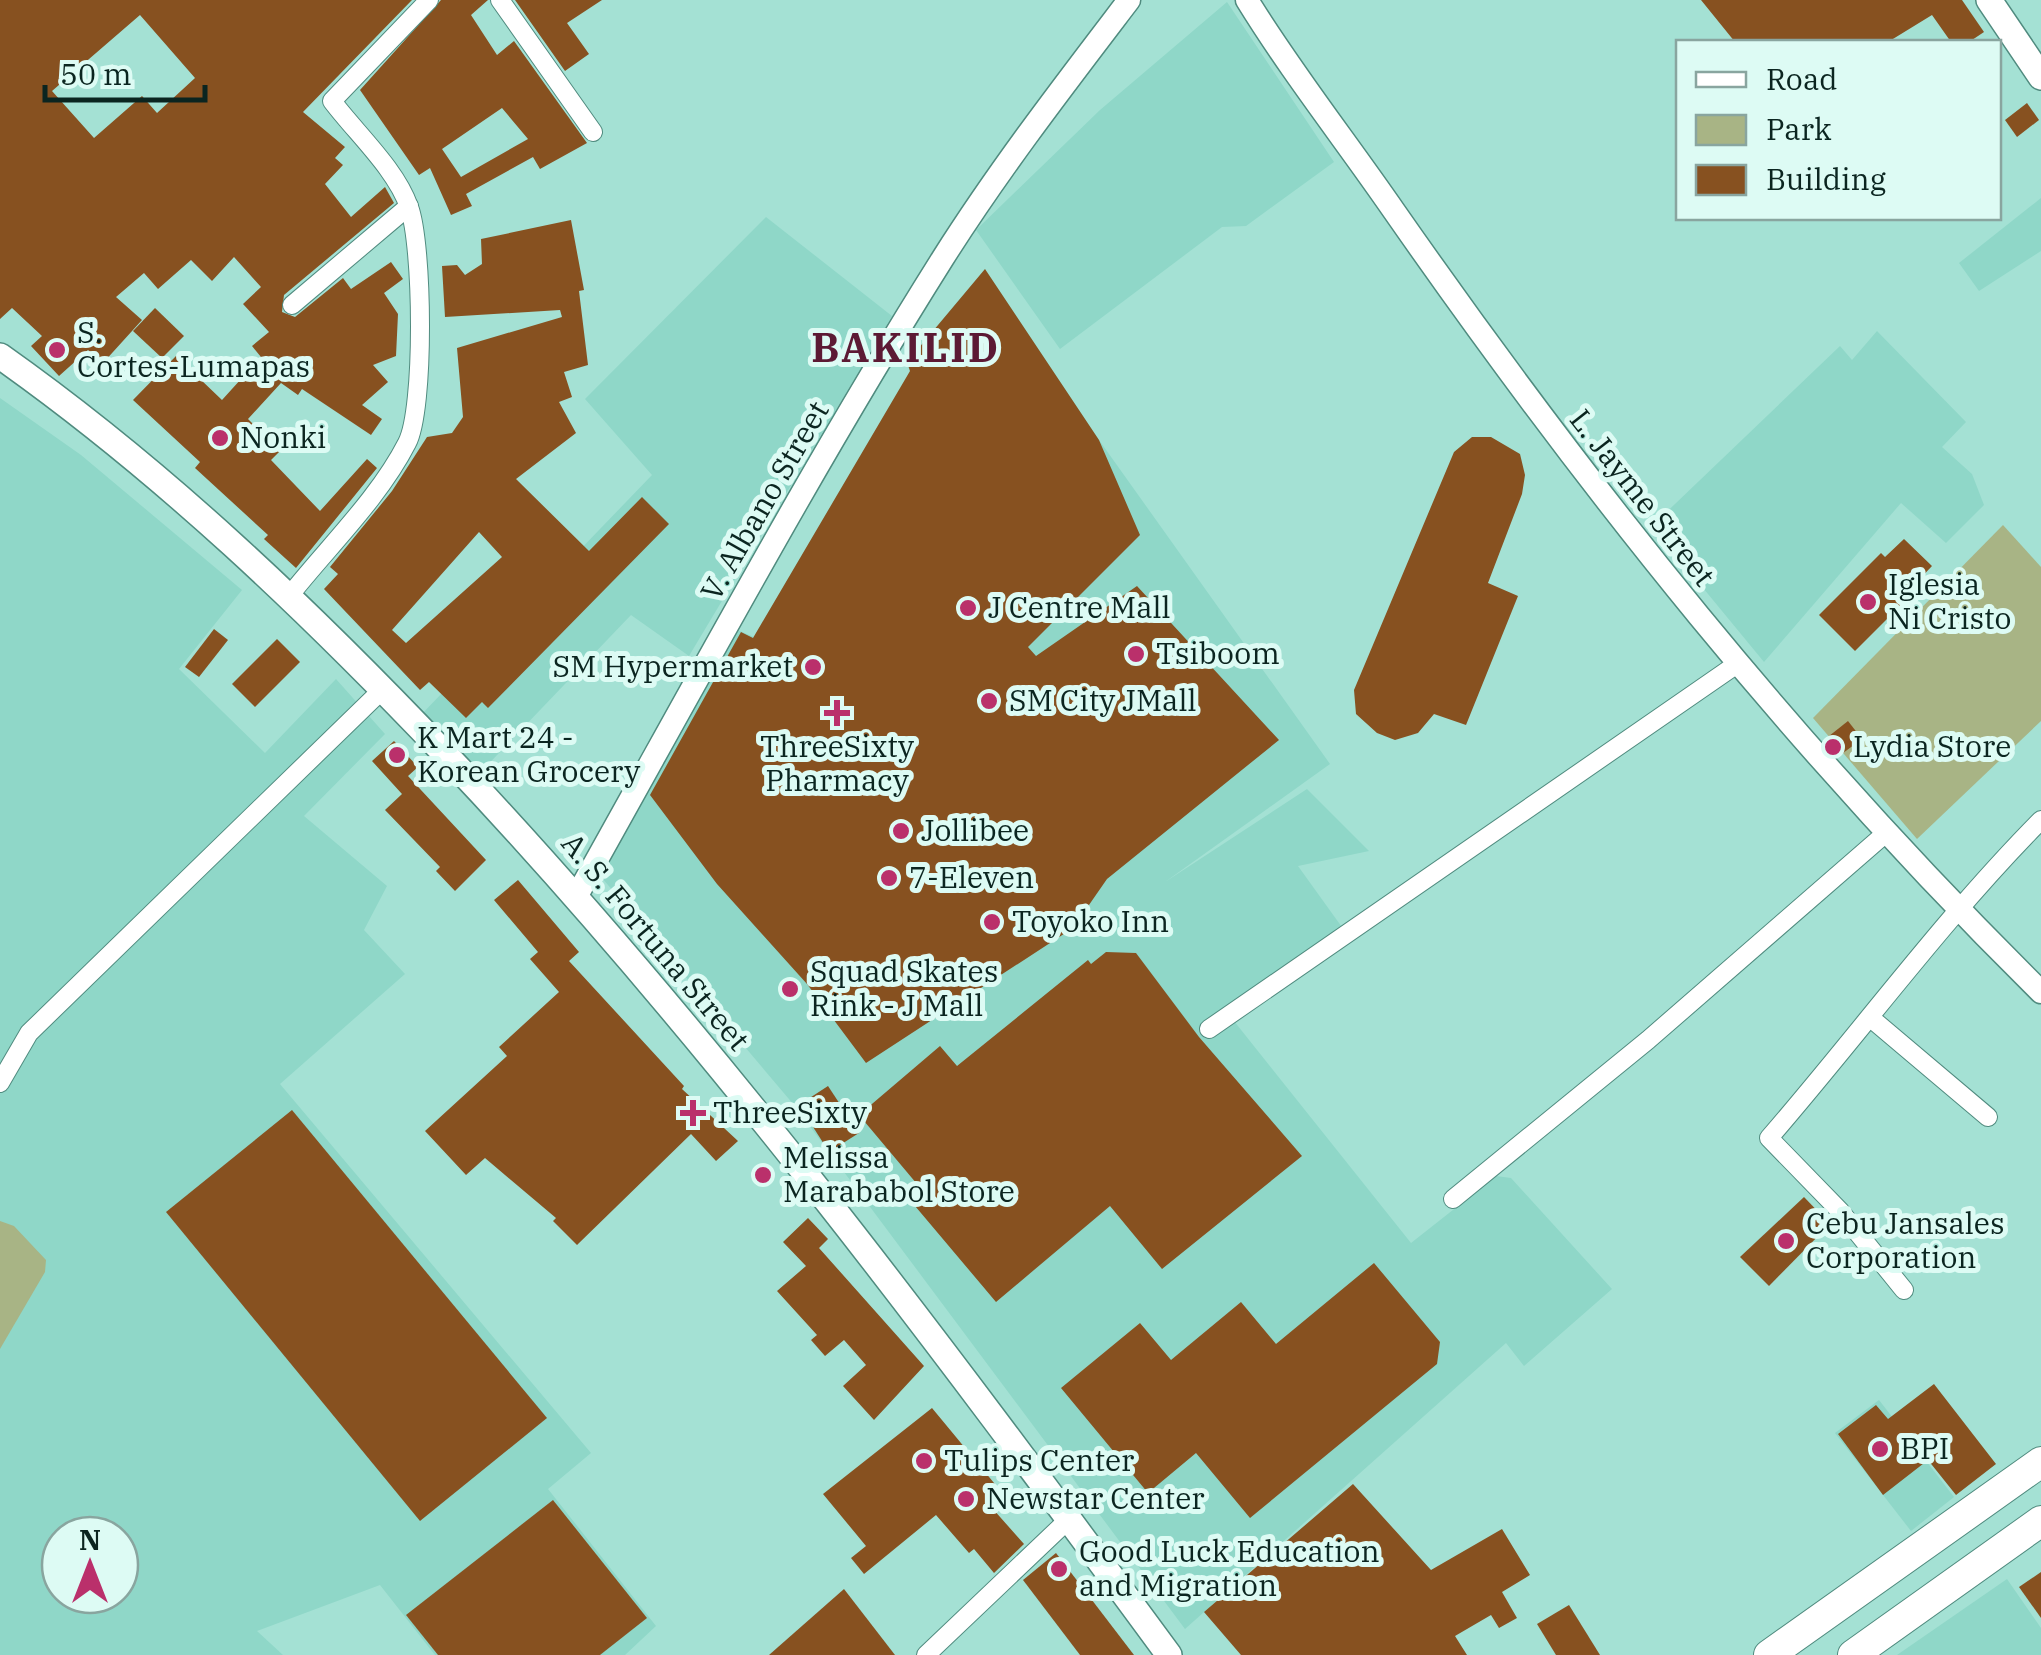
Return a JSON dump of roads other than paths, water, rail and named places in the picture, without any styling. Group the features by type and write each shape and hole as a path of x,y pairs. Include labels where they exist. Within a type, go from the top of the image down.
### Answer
{"main road":[{"path":"1989,0 2041,77"},
{"name":"A. S. Fortuna Street","path":"0,356 148,469 290,595 576,897 810,1180 1169,1655"},
{"path":"1769,1655 2041,1462"},
{"path":"1853,1655 2041,1521"}],"street":[{"path":"290,595 386,474 412,433 420,340 418,238 409,206 332,101 429,0"},
{"path":"500,0 594,132"},
{"name":"V. Albano Street","path":"576,897 777,538 943,258 1029,131 1129,0"},
{"name":"L. Jayme Street","path":"1247,0 1296,80 1582,473 1737,664 1886,834 2041,992"},
{"path":"292,305 409,206"},
{"path":"1209,1029 1737,664"},
{"path":"0,1084 29,1033 383,689"},
{"path":"1904,1290 1840,1211 1769,1138 1872,1018 1896,982 2041,820"},
{"path":"1453,1200 1648,1040 1886,834"},
{"path":"1872,1018 1988,1117"},
{"path":"926,1655 1069,1519"}],"place":[{"name":"S. Cortes-Lumapas","path":"57,350"},
{"name":"Nonki","path":"220,438"},
{"name":"Iglesia Ni Cristo","path":"1868,602"},
{"name":"J Centre Mall","path":"968,608"},
{"name":"Tsiboom","path":"1136,654"},
{"name":"SM Hypermarket","path":"813,667"},
{"name":"SM City JMall","path":"989,701"},
{"name":"ThreeSixty Pharmacy","path":"837,713"},
{"name":"Lydia Store","path":"1833,747"},
{"name":"K Mart 24 - Korean Grocery","path":"397,755"},
{"name":"Jollibee","path":"901,831"},
{"name":"7-Eleven","path":"889,878"},
{"name":"Toyoko Inn","path":"992,922"},
{"name":"Squad Skates Rink - J Mall","path":"790,989"},
{"name":"ThreeSixty","path":"693,1113"},
{"name":"Melissa Marababol Store","path":"763,1175"},
{"name":"Cebu Jansales Corporation","path":"1786,1241"},
{"name":"BPI","path":"1880,1449"},
{"name":"Tulips Center","path":"924,1461"},
{"name":"Newstar Center","path":"966,1499"},
{"name":"Good Luck Education and Migration","path":"1059,1569"}],"district":[{"name":"BAKILID","path":"906,348"}]}
